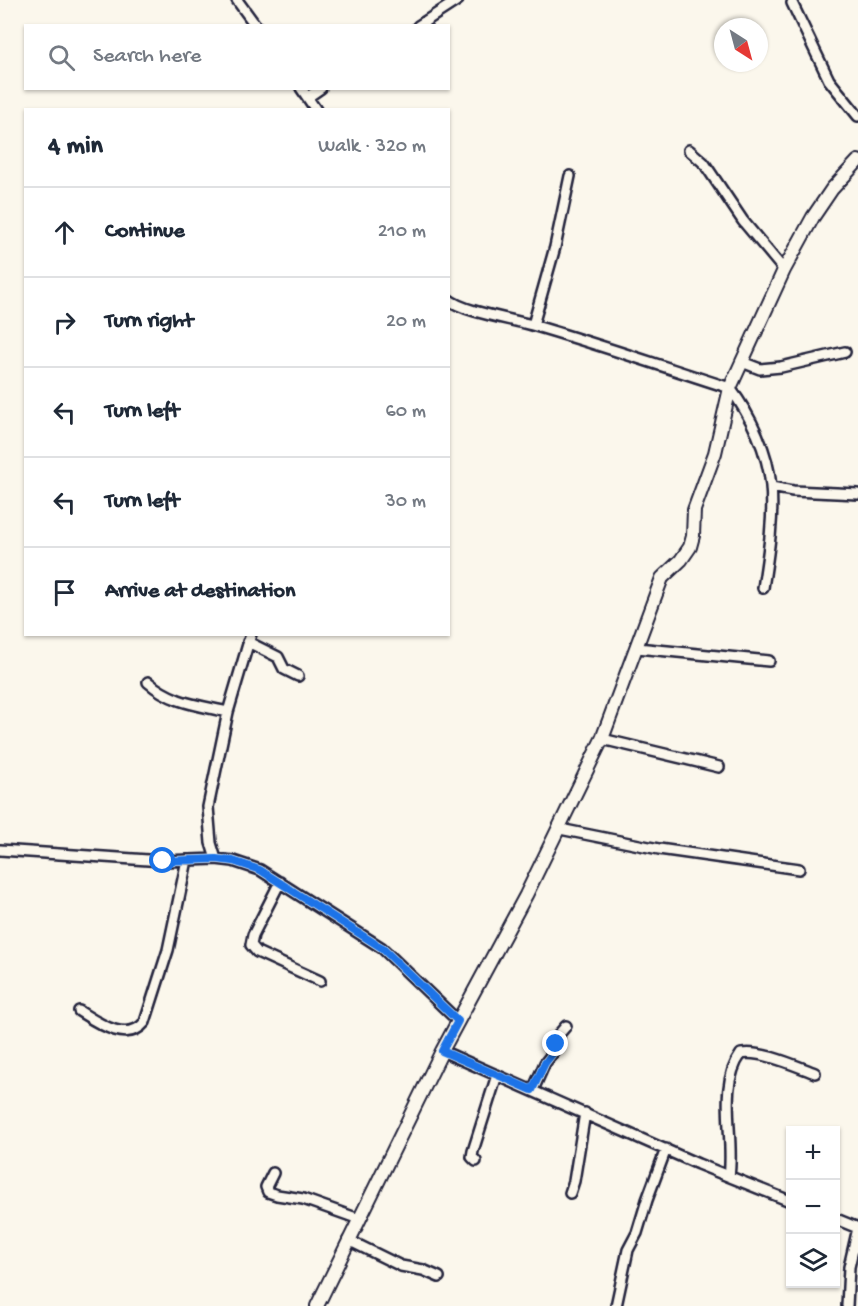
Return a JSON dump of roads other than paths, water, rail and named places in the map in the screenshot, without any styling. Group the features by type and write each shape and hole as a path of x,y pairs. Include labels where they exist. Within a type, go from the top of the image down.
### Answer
{"street":[{"path":"237,0 255,24"},
{"path":"421,24 458,0"},
{"path":"792,3 830,80 858,116"},
{"path":"303,90 315,108"},
{"path":"308,97 318,90"},
{"path":"689,150 704,163 743,221 784,270"},
{"path":"317,1306 358,1218 442,1051 560,829 603,739 662,578 681,560 690,547 693,536 694,510 715,453 730,388 784,270 825,198 858,161"},
{"path":"533,326 555,247 570,176"},
{"path":"450,304 533,326 730,388 742,404 751,423 767,464 771,487 770,543 763,588"},
{"path":"742,362 760,369 845,352"},
{"path":"771,487 793,491 858,494"},
{"path":"216,859 211,843 208,807 228,712 249,638 278,657 285,669 298,676"},
{"path":"637,648 769,661"},
{"path":"147,682 161,693 180,702 228,712"},
{"path":"603,739 719,767"},
{"path":"560,829 659,849 799,869"},
{"path":"0,850 163,861 216,859 233,861 260,870 382,948 458,1021"},
{"path":"80,1011 102,1026 129,1033 139,1030 145,1022 168,950 187,860"},
{"path":"280,882 253,935 251,945 257,952 320,981"},
{"path":"532,1090 545,1063 556,1049 560,1033 566,1026"},
{"path":"442,1051 786,1199"},
{"path":"729,1176 732,1158 728,1096 736,1062 741,1054 747,1053 781,1061 815,1073"},
{"path":"476,1161 472,1157 473,1151 497,1075"},
{"path":"570,1193 585,1113"},
{"path":"616,1306 628,1250 637,1233 666,1149"},
{"path":"273,1173 266,1187 268,1192 303,1199 358,1218"},
{"path":"840,1221 858,1228 849,1267 847,1306"},
{"path":"348,1240 401,1266 423,1270 439,1277"}]}
